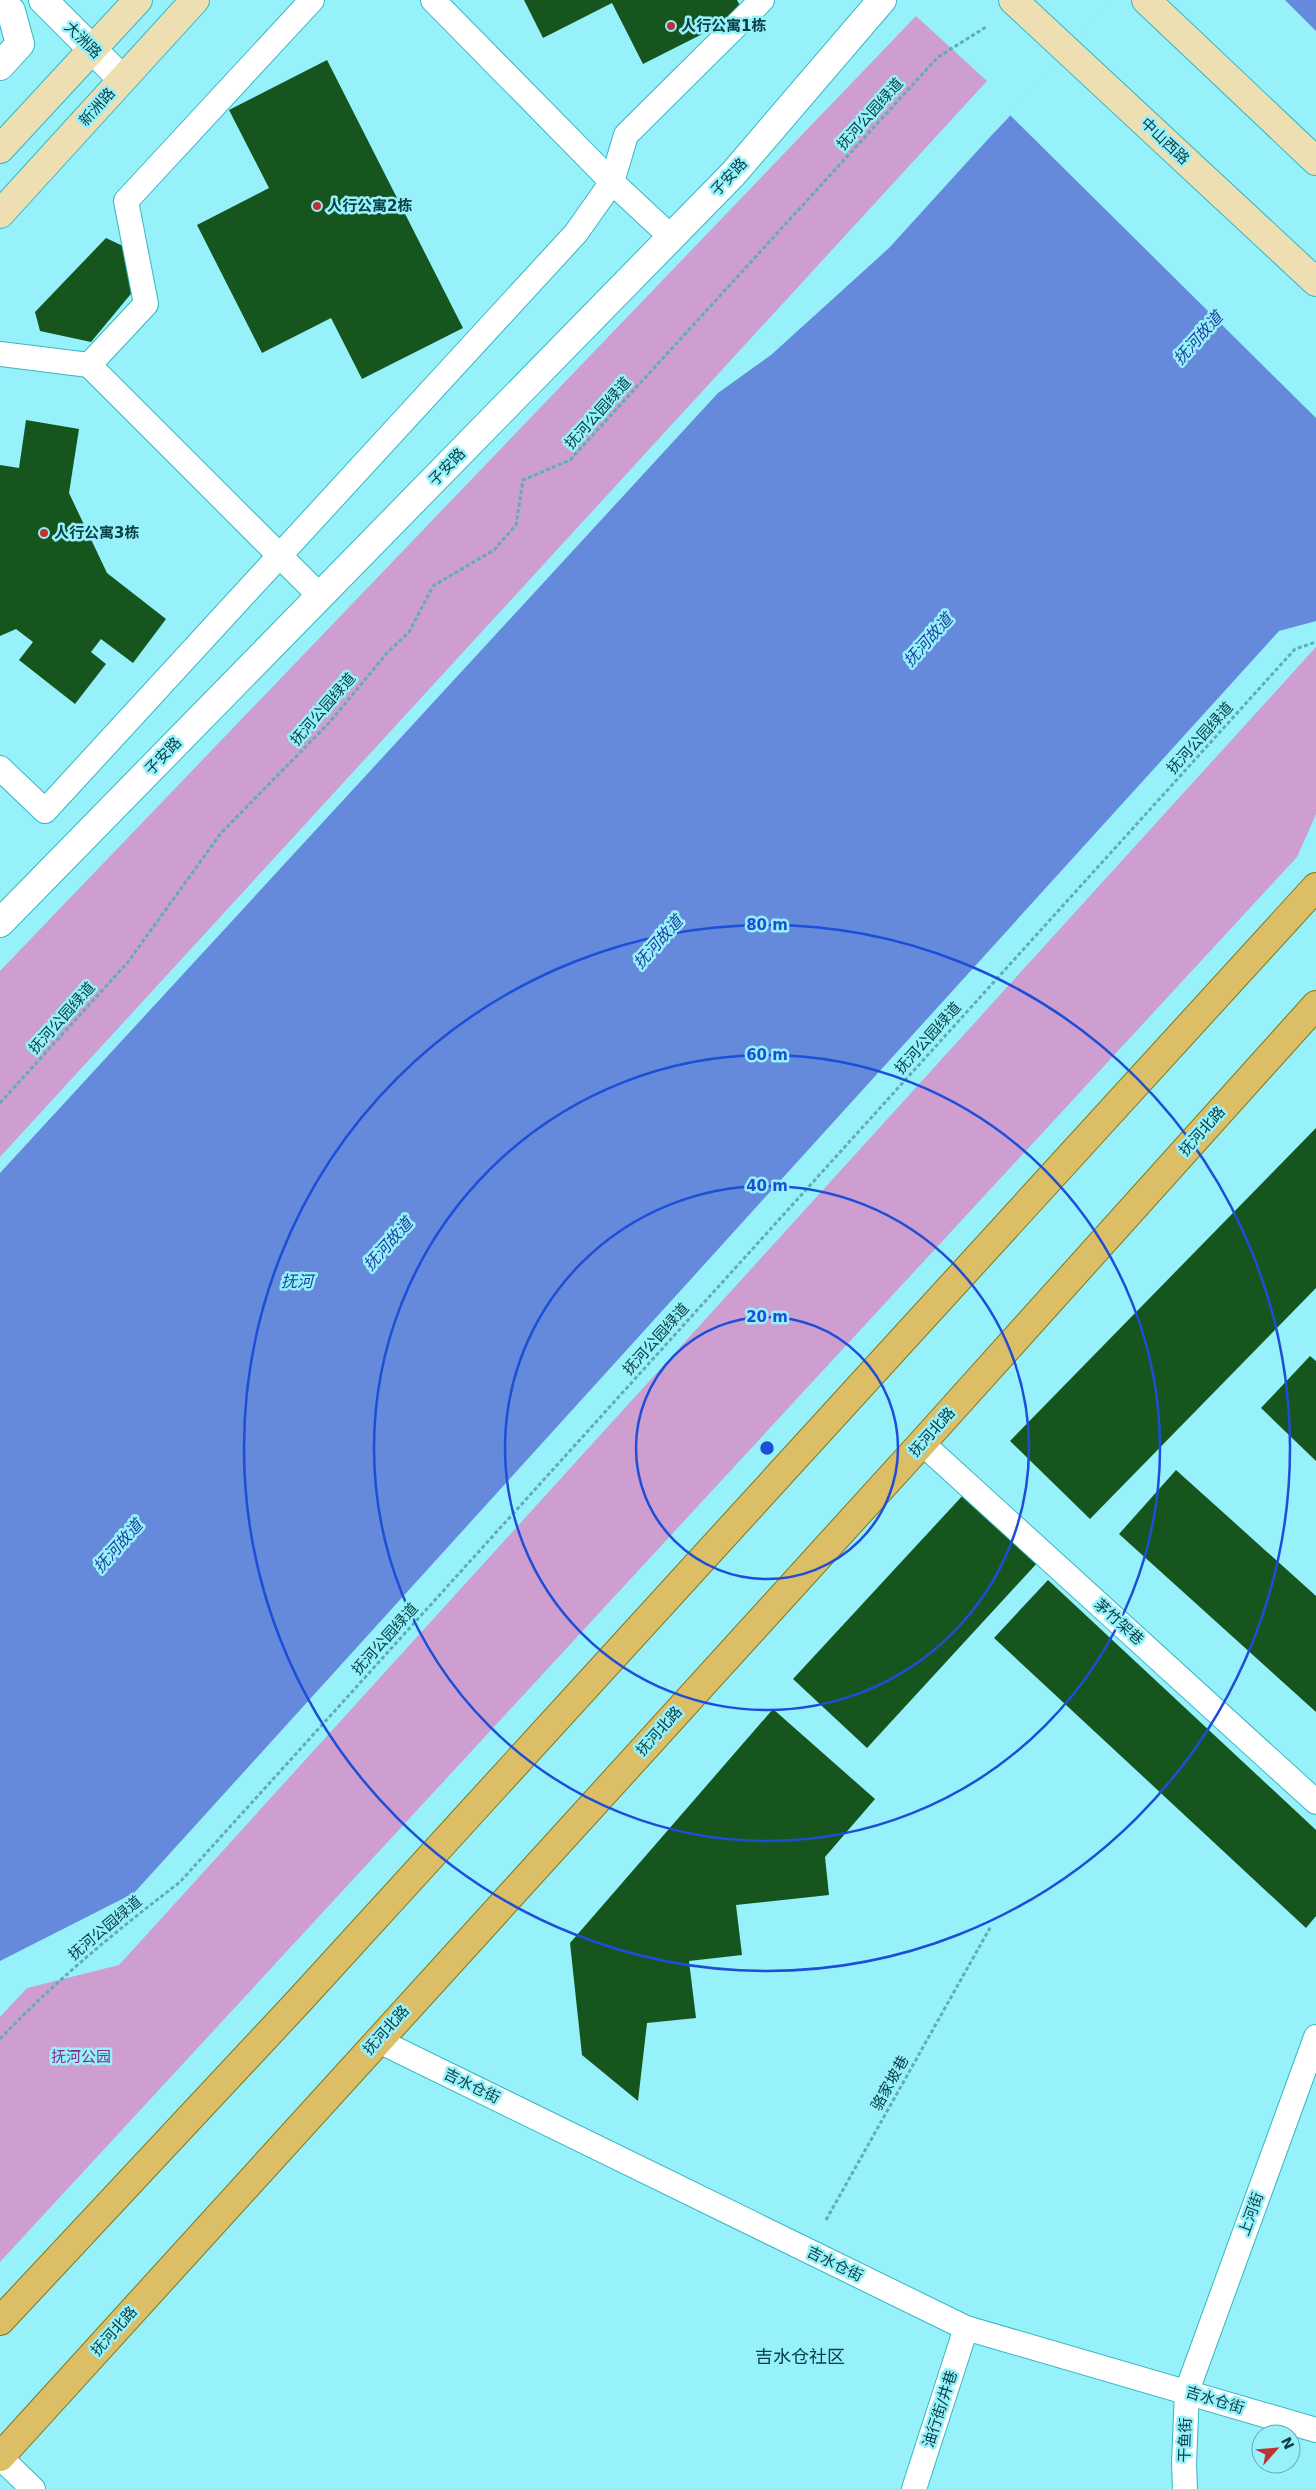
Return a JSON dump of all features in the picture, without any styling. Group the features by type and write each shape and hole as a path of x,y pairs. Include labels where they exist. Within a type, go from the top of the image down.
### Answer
{"main road":[{"path":"0,149 138,0"},
{"name":"新洲路","path":"0,214 194,0"},
{"path":"1146,0 1316,161"},
{"name":"中山西路","path":"1017,3 1316,282"},
{"path":"0,2321 299,2001 1316,886"},
{"name":"抚河北路","path":"0,2457 377,2040 922,1443 1316,1004"}],"street":[{"name":"大洲路","path":"44,0 122,79"},
{"name":"子安路","path":"0,923 733,174 882,0"},
{"path":"0,1 11,11 20,44 0,66"}],"lane":[{"path":"89,365 146,304 126,201 312,0"},
{"path":"433,0 612,182 671,238"},
{"path":"0,768 45,810 576,233 612,182 626,135 762,0"},
{"path":"0,354 89,365 320,596"},
{"name":"茅竹架巷","path":"922,1443 1316,1802"},
{"name":"上河街","path":"1187,2391 1316,2037"},
{"name":"吉水仓街","path":"377,2040 966,2328 1316,2430"},
{"name":"油行街/井巷","path":"914,2489 966,2328"},
{"name":"干鱼街","path":"1185,2489 1184,2464 1187,2391"},
{"path":"0,2457 33,2489"}],"path":[{"name":"抚河公园绿道","path":"0,1103 128,962 221,833 329,723 387,653 409,632 433,586 494,550 516,524 524,480 570,460 938,57 988,26"},
{"name":"抚河公园绿道","path":"0,2039 40,1997 121,1927 180,1882 1295,649 1316,642"},
{"name":"骆家坡巷","path":"809,2251 991,1926"}],"green space":[{"path":"916,16 987,81 0,1157 0,971"},
{"name":"抚河公园","path":"1316,647 1316,814 1297,857 0,2262 0,2017 27,1988 119,1965"}],"water":[{"name":"抚河","path":"1120,0 1316,0 1316,621 1279,631 134,1893 0,1961 0,1173 718,393 771,355 889,248 990,137"}],"pier":[{"path":"1116,0 1285,0 1316,31 1316,418 1008,113"}],"building":[{"name":"人行公寓1栋","path":"524,0 737,0 744,13 643,64 612,3 543,38"},
{"name":"人行公寓2栋","path":"327,60 463,328 362,379 331,318 262,353 197,225 269,188 229,110"},
{"path":"106,238 127,248 135,289 91,342 40,331 35,312"},
{"name":"人行公寓3栋","path":"26,420 79,429 69,493 107,573 166,619 133,663 101,639 91,652 106,664 75,704 19,660 33,642 16,629 0,636 0,465 19,468"},
{"path":"1316,1128 1316,1288 1090,1519 1010,1441"},
{"path":"1310,1356 1316,1361 1316,1461 1261,1408"},
{"path":"1176,1470 1316,1596 1316,1712 1119,1534"},
{"path":"965,1493 1039,1561 867,1748 793,1679"},
{"path":"1048,1580 1316,1830 1316,1916 1306,1928 994,1638"},
{"path":"773,1709 875,1799 825,1857 829,1895 736,1905 742,1955 689,1961 696,2018 647,2023 638,2101 582,2055 570,1943"}],"place":[{"name":"人行公寓1栋","path":"671,26"},
{"name":"人行公寓2栋","path":"317,206"},
{"name":"人行公寓3栋","path":"44,533"}],"district":[{"name":"吉水仓社区","path":"800,2356"}],"water label":[{"name":"抚河故道","path":"1198,338"},
{"name":"抚河故道","path":"928,640"},
{"name":"抚河故道","path":"658,942"},
{"name":"抚河故道","path":"388,1244"},
{"name":"抚河故道","path":"118,1546"}]}
